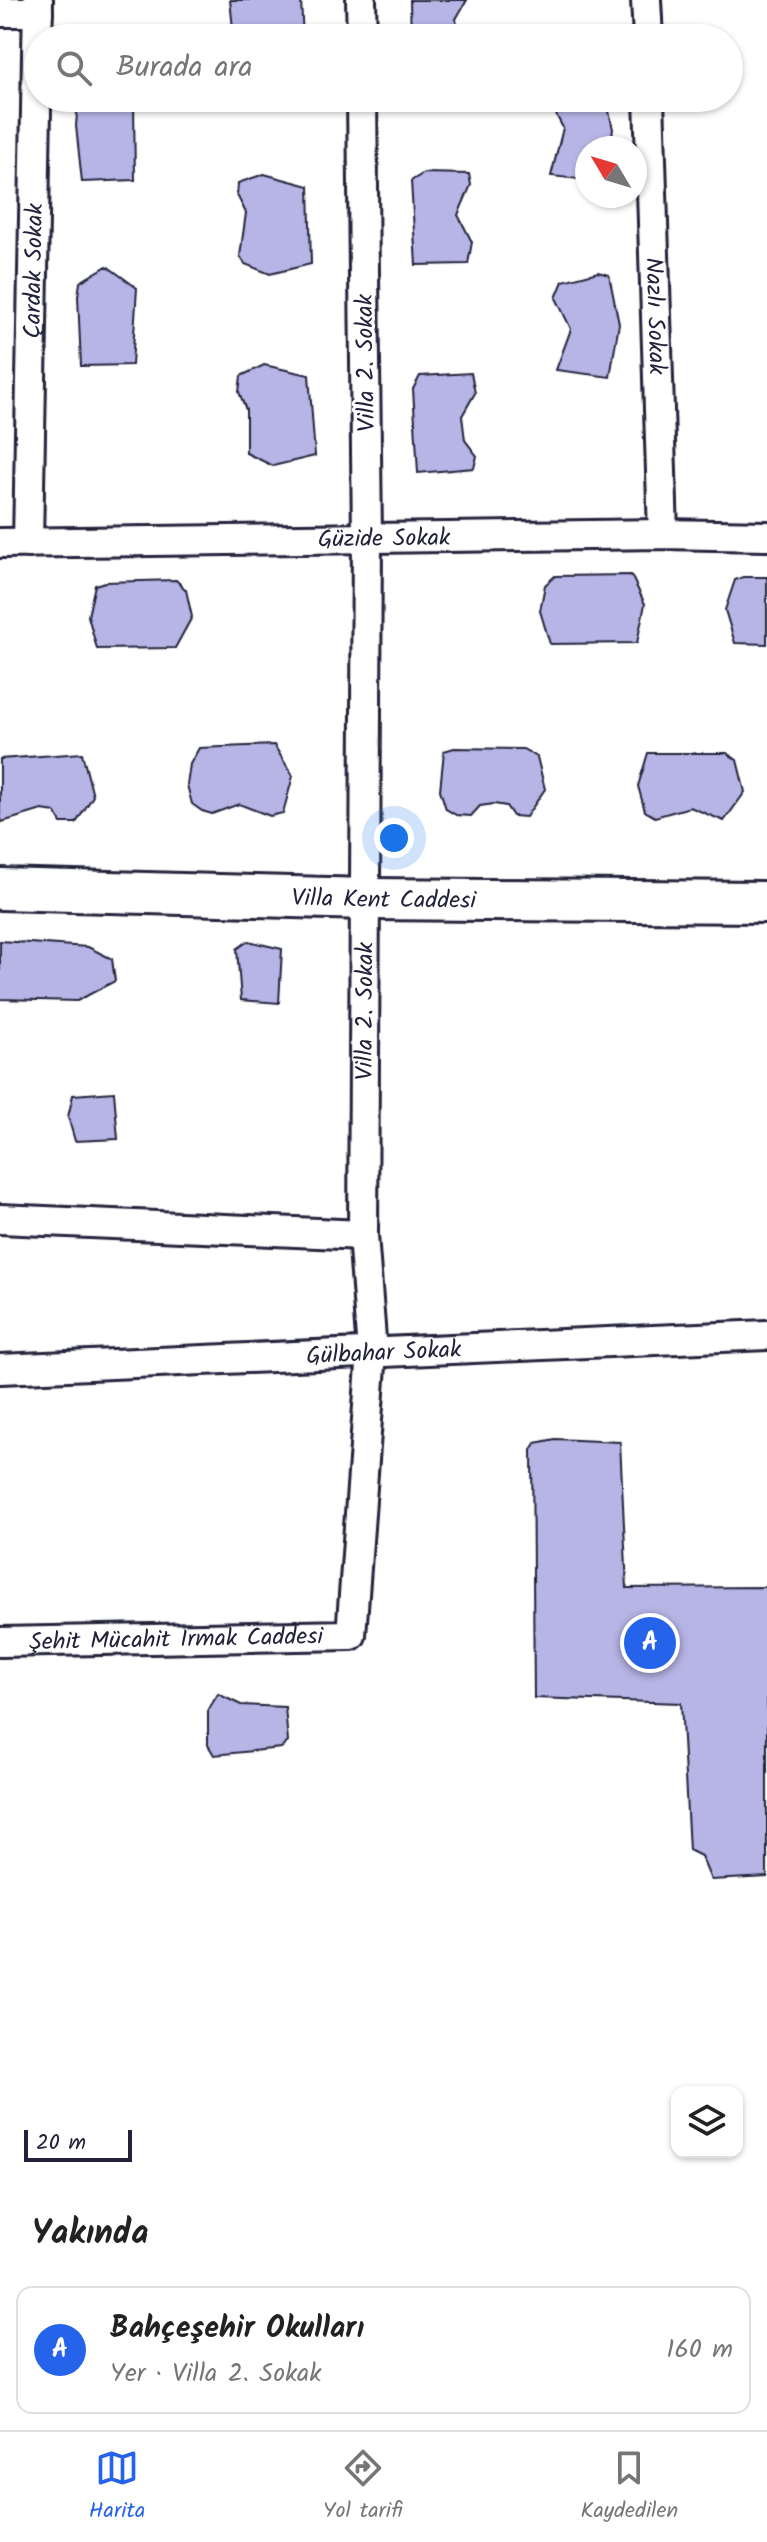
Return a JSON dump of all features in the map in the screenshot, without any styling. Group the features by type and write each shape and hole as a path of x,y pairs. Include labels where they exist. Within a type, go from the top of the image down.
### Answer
{"street":[{"path":"361,0 362,24"},
{"path":"646,0 647,24"},
{"path":"0,12 38,6"},
{"name":"Çardak Sokak","path":"14,543 33,112"},
{"name":"Villa 2. Sokak","path":"351,1635 372,1352 363,1235 367,538 362,112"},
{"name":"Nazlı Sokak","path":"649,112 663,534"},
{"name":"Güzide Sokak","path":"14,543 663,534 767,536"},
{"name":"Villa Kent Caddesi","path":"0,889 367,899 767,902"},
{"path":"0,1219 363,1235"},
{"name":"Gülbahar Sokak","path":"0,1369 767,1335"},
{"name":"Şehit Mücahit Irmak Caddesi","path":"0,1642 351,1635"}],"building":[{"path":"230,0 301,0 302,24 233,24"},
{"path":"410,0 467,0 456,19 457,24 411,24"},
{"path":"77,112 134,112 135,180 82,182"},
{"path":"555,112 609,112 612,136 575,136 575,179 551,176 563,128"},
{"path":"424,173 469,174 471,185 458,215 472,242 468,264 416,265 411,181"},
{"path":"264,174 309,186 311,264 270,274 245,264 240,256 246,213 237,195 238,183"},
{"path":"107,266 137,288 132,365 81,366 80,282"},
{"path":"598,272 609,275 619,324 610,377 556,370 571,329 556,298 563,281"},
{"path":"264,365 309,375 315,456 273,466 246,453 246,410 239,392 241,376"},
{"path":"471,373 475,393 462,416 465,440 477,456 474,468 418,473 413,389 420,376"},
{"path":"631,575 645,604 637,643 550,644 540,611 545,585 555,576"},
{"path":"767,577 767,644 735,643 725,610 735,580"},
{"path":"176,580 186,590 192,617 175,648 97,649 88,616 95,585"},
{"path":"274,745 293,776 283,813 270,816 239,804 212,814 192,804 187,785 190,764 199,748"},
{"path":"454,748 523,749 537,757 545,789 526,817 513,816 506,806 494,804 480,806 471,816 456,815 446,809 440,790 444,751"},
{"path":"82,753 93,796 76,823 61,823 55,812 42,810 2,822 0,759"},
{"path":"648,753 727,753 737,760 745,792 724,821 690,807 655,817 645,811 638,786"},
{"path":"0,941 88,947 112,959 115,981 77,1001 0,999"},
{"path":"248,941 282,949 279,1003 241,1000 237,949"},
{"path":"114,1092 118,1139 75,1141 68,1117 73,1095"},
{"path":"555,1439 620,1442 627,1588 767,1587 767,1877 711,1880 701,1856 689,1850 681,1703 534,1698 532,1450 536,1443"},
{"path":"218,1694 241,1705 285,1707 288,1742 281,1748 214,1755 208,1745 208,1710"}],"place":[{"name":"Bahçeşehir Okulları","path":"650,1643"}]}
